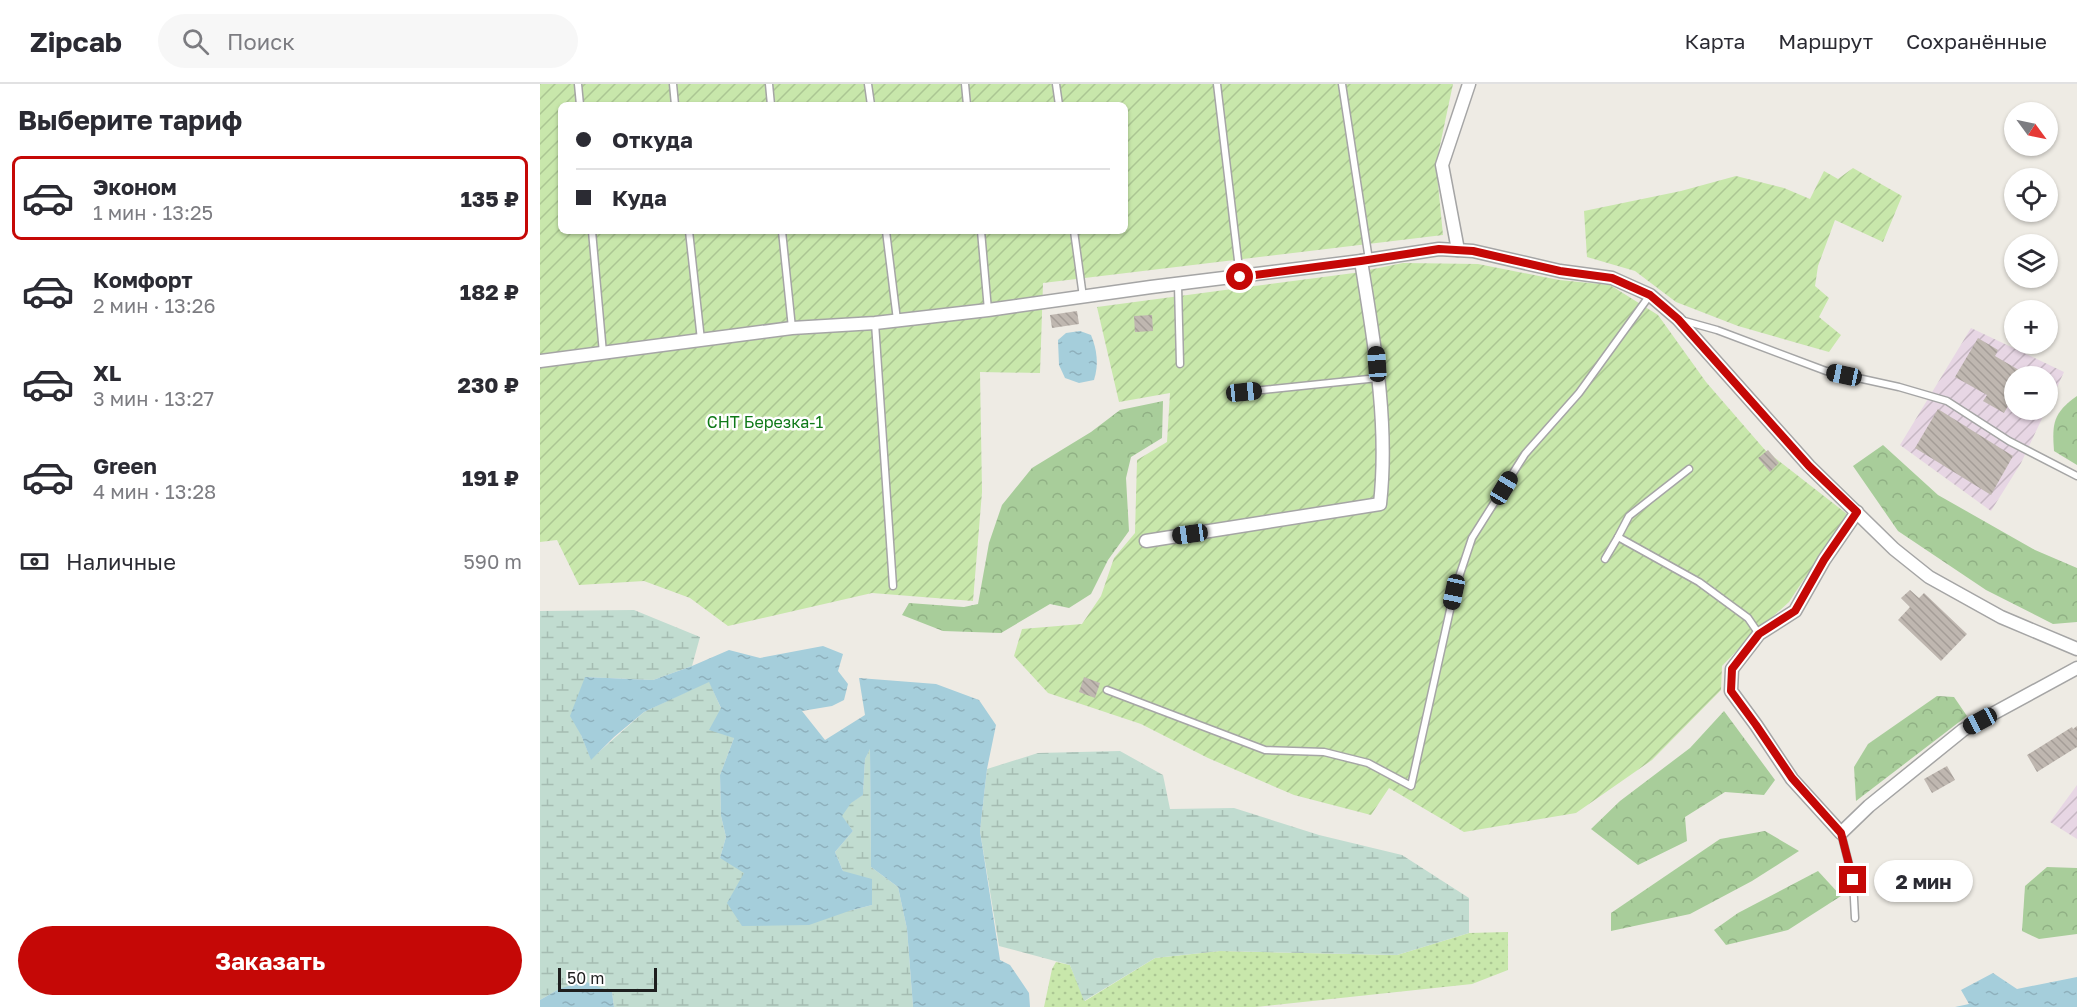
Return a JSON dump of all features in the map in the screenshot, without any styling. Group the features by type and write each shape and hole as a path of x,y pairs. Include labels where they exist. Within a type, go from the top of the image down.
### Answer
{"street":[{"path":"1458,250 1442,165 1469,84"},
{"path":"540,361 792,328 897,321 988,310 1365,261 1439,249 1473,251 1560,271 1612,278 1650,295 1678,319 1809,466 1894,549 1929,577 2001,617 2077,649"},
{"path":"1146,541 1380,504 1383,439 1376,350 1365,261"},
{"path":"1857,512 1824,560 1795,611 1759,634 1732,669 1731,691 1792,778 1841,833 1869,806 1963,730 2077,668"}],"lane":[{"path":"578,84 580,102"},
{"path":"673,84 675,102"},
{"path":"769,84 771,102"},
{"path":"868,84 871,102"},
{"path":"964,84 967,102"},
{"path":"1056,84 1059,102"},
{"path":"1217,84 1240,277"},
{"path":"1342,84 1365,261"},
{"path":"592,234 603,353"},
{"path":"689,234 701,340"},
{"path":"782,234 792,328"},
{"path":"886,234 897,321"},
{"path":"981,234 988,310"},
{"path":"1074,234 1083,297"},
{"path":"1178,285 1180,364"},
{"path":"1107,690 1264,750 1324,752 1368,763 1410,786 1454,592 1472,538 1525,454 1579,393 1650,295"},
{"path":"1678,319 1717,330 1826,371 1899,387 1947,401 2009,441 2077,476"},
{"path":"875,323 893,586"},
{"path":"1244,392 1378,378"},
{"path":"1605,559 1629,516 1689,469"},
{"path":"1618,537 1699,582 1748,618 1759,634"},
{"path":"1841,833 1853,880 1855,918"}],"shaded area":[{"path":"1971,328 2004,344 2004,354 2026,354 2051,366 2004,366 2004,420 2041,420 2021,463 1991,511 1900,445"},
{"path":"2058,369 2064,372 2058,385"},
{"path":"2077,785 2077,839 2050,822"}],"green space":[{"name":"СНТ Березка-1","path":"540,84 1453,84 1436,164 1443,235 1043,283 1040,373 980,372 982,492 973,601 872,593 728,626 690,598 644,581 579,585 557,540 540,542"},
{"path":"1853,168 1902,196 1883,242 1835,220 1818,266 1815,286 1829,298 1819,317 1841,335 1829,352 1738,326 1676,302 1635,271 1587,257 1584,211 1681,191 1736,176 1784,188 1810,199 1824,171 1838,179"},
{"path":"1403,263 1478,264 1559,280 1610,285 1658,315 1706,382 1765,450 1847,514 1789,602 1722,666 1721,690 1652,760 1576,813 1464,832 1389,788 1371,815 1294,795 1208,758 1141,724 1048,693 1014,656 1022,629 1082,624 1101,596 1114,558 1135,533 1137,460 1167,442 1170,393 1119,402 1097,307 1354,273"},
{"path":"2077,396 2077,465 2054,451 2053,433 2056,420 2058,420 2059,413"},
{"path":"1163,401 1162,438 1131,457 1126,478 1129,531 1108,560 1091,594 1069,608 1050,604 1001,633 943,631 902,615 909,603 964,607 978,604 989,543 1002,505 1032,468 1091,432 1120,410"},
{"path":"1883,445 1938,495 2035,550 2077,568 2077,622 2053,624 1986,590 1898,531 1853,466"},
{"path":"634,610 700,637 692,666 653,680 585,677 581,735 591,759 644,712 709,681 734,738 720,775 721,816 726,837 720,858 849,911 872,905 843,871 835,852 853,831 841,816 851,802 863,795 865,759 870,748 871,867 898,887 907,929 913,1007 614,1007 612,992 559,989 540,1000 540,611"},
{"path":"1937,696 1954,697 1967,716 1856,801 1854,767 1868,744"},
{"path":"1724,711 1775,780 1764,795 1725,792 1685,817 1687,841 1638,865 1591,829 1620,801 1690,748"},
{"path":"1120,751 1163,775 1170,809 1234,808 1319,835 1402,855 1469,898 1469,933 1397,955 1220,951 1155,958 1084,1001 1070,965 999,946 980,831 987,769 1038,753"},
{"path":"1765,831 1799,851 1752,881 1690,914 1611,931 1611,913 1720,839"},
{"path":"2047,867 2077,868 2077,934 2039,939 2022,931 2025,886"},
{"path":"1818,871 1841,896 1788,930 1726,945 1714,930 1738,913"},
{"path":"1508,932 1508,970 1472,984 1256,1007 1044,1007 1052,969 1056,962 1070,965 1085,1001 1155,958 1220,951 1397,955 1469,933"}],"water":[{"path":"1080,331 1091,335 1097,363 1094,380 1079,383 1065,378 1059,365 1058,340 1066,333"},
{"path":"823,646 843,654 838,671 848,684 844,700 832,706 802,711 825,740 865,715 859,678 936,684 979,700 996,725 987,769 980,831 1000,960 1010,965 1029,993 1030,1007 913,1007 907,929 898,887 871,867 870,749 865,759 863,795 851,803 842,816 853,831 835,852 843,871 872,879 872,905 809,925 742,926 727,903 744,873 720,858 726,837 721,816 720,775 734,738 709,730 721,708 709,682 644,712 591,760 570,716 585,677 653,680 729,650 760,658"},
{"path":"1993,973 2017,989 2077,977 2077,1007 1955,1007 1969,1004 1961,990"},
{"path":"584,981 612,992 614,1007 540,1007 540,1000 559,989"}],"building":[{"path":"1077,311 1079,324 1052,328 1050,315"},
{"path":"1152,315 1153,331 1135,332 1134,316"},
{"path":"1978,338 1998,350 1995,356 2012,366 2004,366 2004,413 1983,401 1987,395 1955,377"},
{"path":"1938,409 2013,456 1991,495 1915,448"},
{"path":"1768,450 1779,463 1770,472 1758,458"},
{"path":"1910,590 1919,598 1924,593 1967,634 1941,661 1898,620 1910,607 1901,598"},
{"path":"1084,677 1100,683 1095,698 1079,692"},
{"path":"2077,726 2077,747 2037,772 2027,755"},
{"path":"1947,766 1955,780 1932,793 1924,779"}],"route":[{"path":"1240,277 1439,249 1473,251 1560,271 1612,278 1650,295 1678,319 1809,466 1857,512 1824,560 1795,611 1759,634 1732,669 1731,691 1792,778 1841,833 1853,880"}]}
